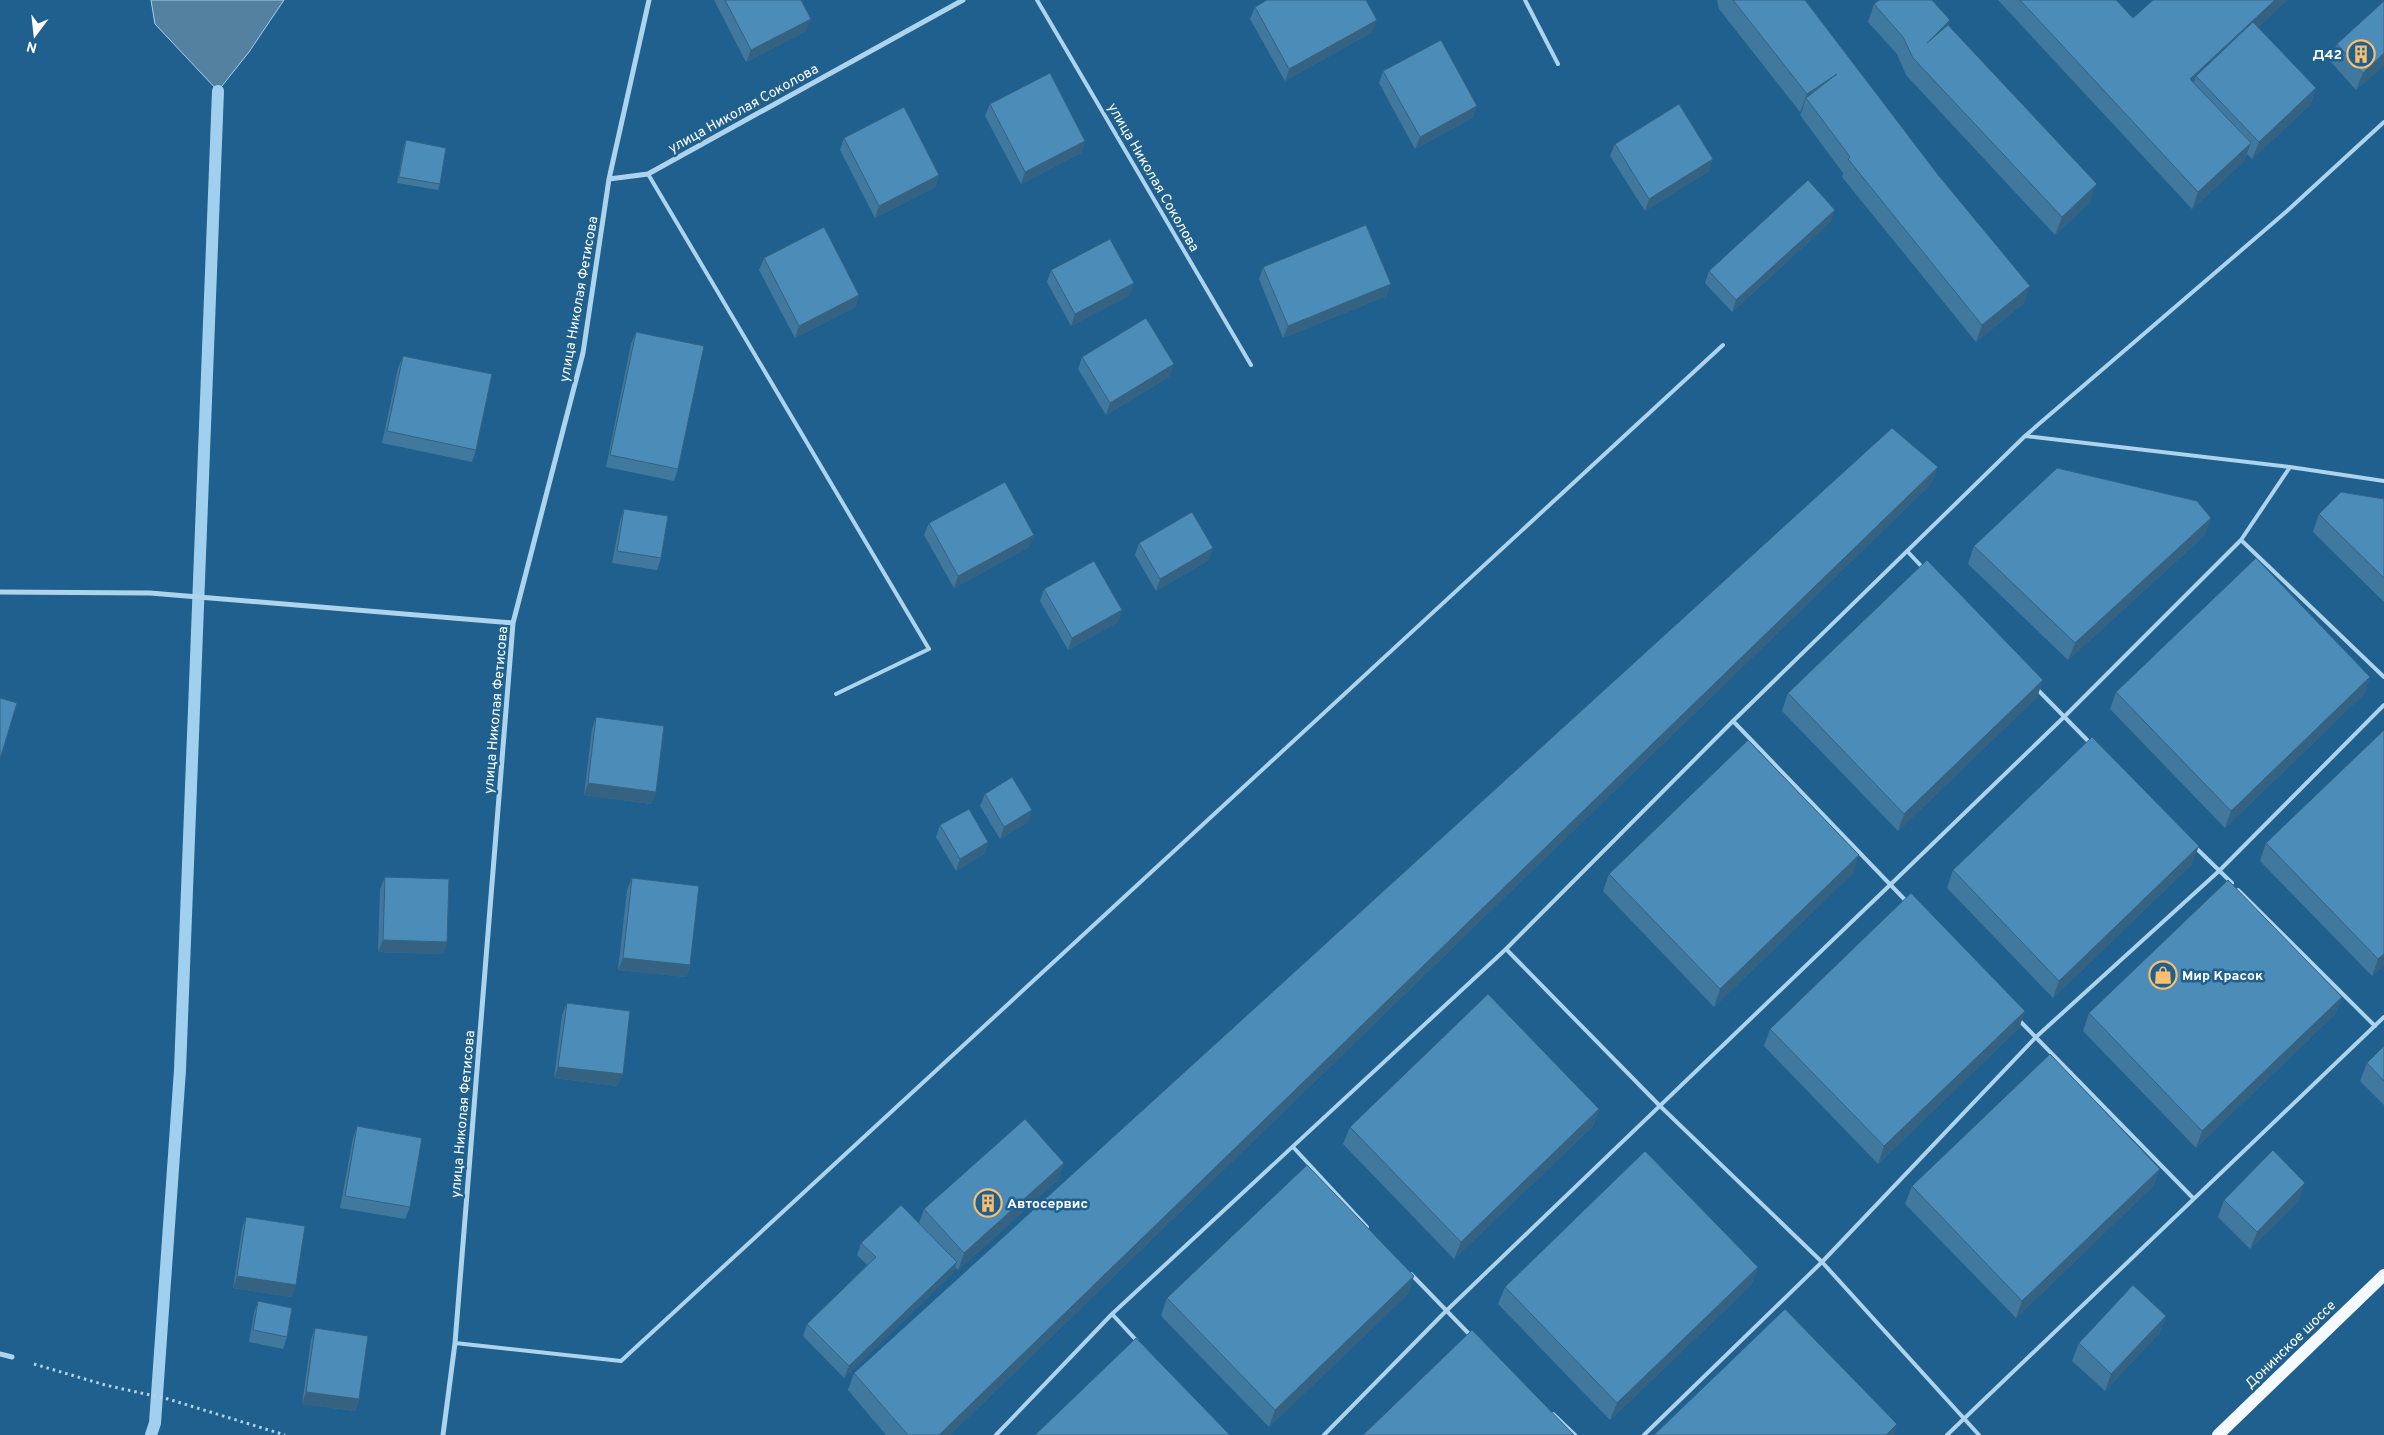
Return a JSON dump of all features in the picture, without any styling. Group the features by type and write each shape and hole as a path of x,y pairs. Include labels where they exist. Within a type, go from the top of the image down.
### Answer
{"main road":[{"name":"Донинское шоссе","path":"2218,1435 2384,1275"}],"street":[{"name":"улица Николая Фетисова","path":"443,1435 455,1344 513,623 583,353 609,179 649,0"},
{"name":"улица Николая Соколова","path":"609,179 648,174 963,0"},
{"path":"0,592 150,592 513,623"},
{"path":"0,1354 12,1357"}],"lane":[{"name":"улица Николая Соколова","path":"1037,0 1251,365"},
{"path":"1525,0 1558,64"},
{"path":"996,1435 1112,1314 1506,949 1733,721 2025,436 2287,211 2384,122"},
{"path":"648,174 929,649 836,694"},
{"path":"455,1344 621,1361 1723,345"},
{"path":"2025,436 2290,467 2384,481"},
{"path":"1324,1435 1445,1312 2064,717 2241,540 2290,467"},
{"path":"2241,540 2384,677"},
{"path":"1907,551 1927,573"},
{"path":"2036,688 2092,745"},
{"path":"1644,1435 1822,1262 2036,1037 2219,871 2384,705"},
{"path":"1733,721 1910,906"},
{"path":"2191,843 2375,1026"},
{"path":"1506,949 1659,1105 1822,1262 1979,1435"},
{"path":"2016,1016 2193,1198"},
{"path":"1947,1435 2384,1017"},
{"path":"1293,1148 1372,1233"},
{"path":"1406,1269 1445,1312 1474,1339"},
{"path":"1112,1314 1139,1343"},
{"path":"1546,1408 1575,1435"}],"path":[{"path":"12,1357 105,1385 168,1399 285,1435"}],"water":[{"path":"151,0 284,0 249,52 218,91 155,24"}],"building":[{"path":"725,0 801,0 811,19 751,50"},
{"path":"1267,0 1366,0 1377,20 1289,69 1255,7"},
{"path":"1733,0 1805,0 1939,176 2030,286 1982,325 1848,159 1850,157 1806,98 1837,74 1807,94"},
{"path":"1879,0 1932,0 1950,20 1927,43 1948,25 2097,184 2062,217 1913,58 1903,37 1874,4"},
{"path":"2020,0 2116,0 2133,18 2153,0 2275,0 2190,79 2251,143 2198,192"},
{"path":"2384,1 2384,53 2363,73 2337,44"},
{"path":"2253,22 2316,88 2259,142 2196,76"},
{"path":"1441,40 1477,106 1420,137 1383,71"},
{"path":"1050,73 1085,141 1025,172 990,104"},
{"path":"1679,104 1713,159 1649,199 1615,144"},
{"path":"904,107 939,175 879,206 844,138"},
{"path":"406,140 446,148 440,184 399,177"},
{"path":"1808,180 1835,210 1736,300 1709,271"},
{"path":"1366,225 1391,284 1288,326 1263,267"},
{"path":"824,227 859,295 799,326 764,258"},
{"path":"1110,239 1134,283 1075,314 1051,270"},
{"path":"1146,318 1174,364 1110,403 1082,357"},
{"path":"636,332 704,346 678,469 610,455"},
{"path":"403,356 492,374 476,450 387,431"},
{"path":"1892,428 1938,467 939,1435 908,1435 854,1373"},
{"path":"2057,468 2197,501 2211,518 2075,643 1974,546"},
{"path":"1005,482 1034,535 958,576 929,523"},
{"path":"2341,492 2384,499 2384,578 2319,514"},
{"path":"624,509 668,516 661,558 617,551"},
{"path":"1192,512 1213,548 1160,579 1139,543"},
{"path":"2256,558 2370,677 2231,811 2116,692"},
{"path":"1927,560 2043,680 1904,814 1788,693"},
{"path":"1094,561 1122,610 1072,638 1044,589"},
{"path":"0,698 17,703 0,759"},
{"path":"596,717 664,726 656,792 588,783"},
{"path":"2384,730 2384,954 2378,959 2266,843"},
{"path":"2092,737 2199,846 2059,981 1953,870"},
{"path":"1748,740 1859,855 1720,989 1609,874"},
{"path":"1012,777 1032,810 1004,827 985,794"},
{"path":"969,809 988,842 960,859 940,825"},
{"path":"385,877 449,879 447,942 383,940"},
{"path":"632,878 699,886 690,965 623,958"},
{"path":"2228,880 2342,997 2202,1131 2089,1013"},
{"path":"1911,893 2025,1011 1884,1146 1770,1029"},
{"path":"1488,994 1599,1109 1461,1242 1350,1127"},
{"path":"567,1003 630,1011 623,1074 558,1067"},
{"path":"2384,1046 2384,1081 2367,1063"},
{"path":"2050,1054 2160,1169 2022,1301 1912,1186"},
{"name":"Автосервис","path":"1025,1119 1064,1163 964,1253 924,1209"},
{"path":"357,1126 422,1138 410,1207 345,1196"},
{"path":"2273,1150 2305,1183 2257,1232 2224,1200"},
{"path":"1645,1151 1758,1267 1617,1403 1505,1287"},
{"path":"1307,1165 1414,1276 1275,1410 1167,1298"},
{"path":"901,1205 957,1262 849,1366 807,1324 876,1257 861,1243"},
{"path":"246,1217 305,1226 296,1285 237,1276"},
{"path":"2133,1285 2166,1316 2111,1374 2079,1343"},
{"path":"258,1301 292,1308 287,1337 253,1330"},
{"path":"1785,1309 1897,1424 1886,1435 1654,1435"},
{"path":"315,1328 368,1336 359,1399 306,1392"},
{"path":"1472,1330 1574,1435 1363,1435"},
{"path":"1136,1338 1230,1435 1035,1435"}],"waterway":[{"path":"151,1435 155,1423 180,1070 218,91"}],"place":[{"name":"Д42","path":"2361,54"},
{"name":"Мир Красок","path":"2163,975"},
{"name":"Автосервис","path":"988,1203"}]}
